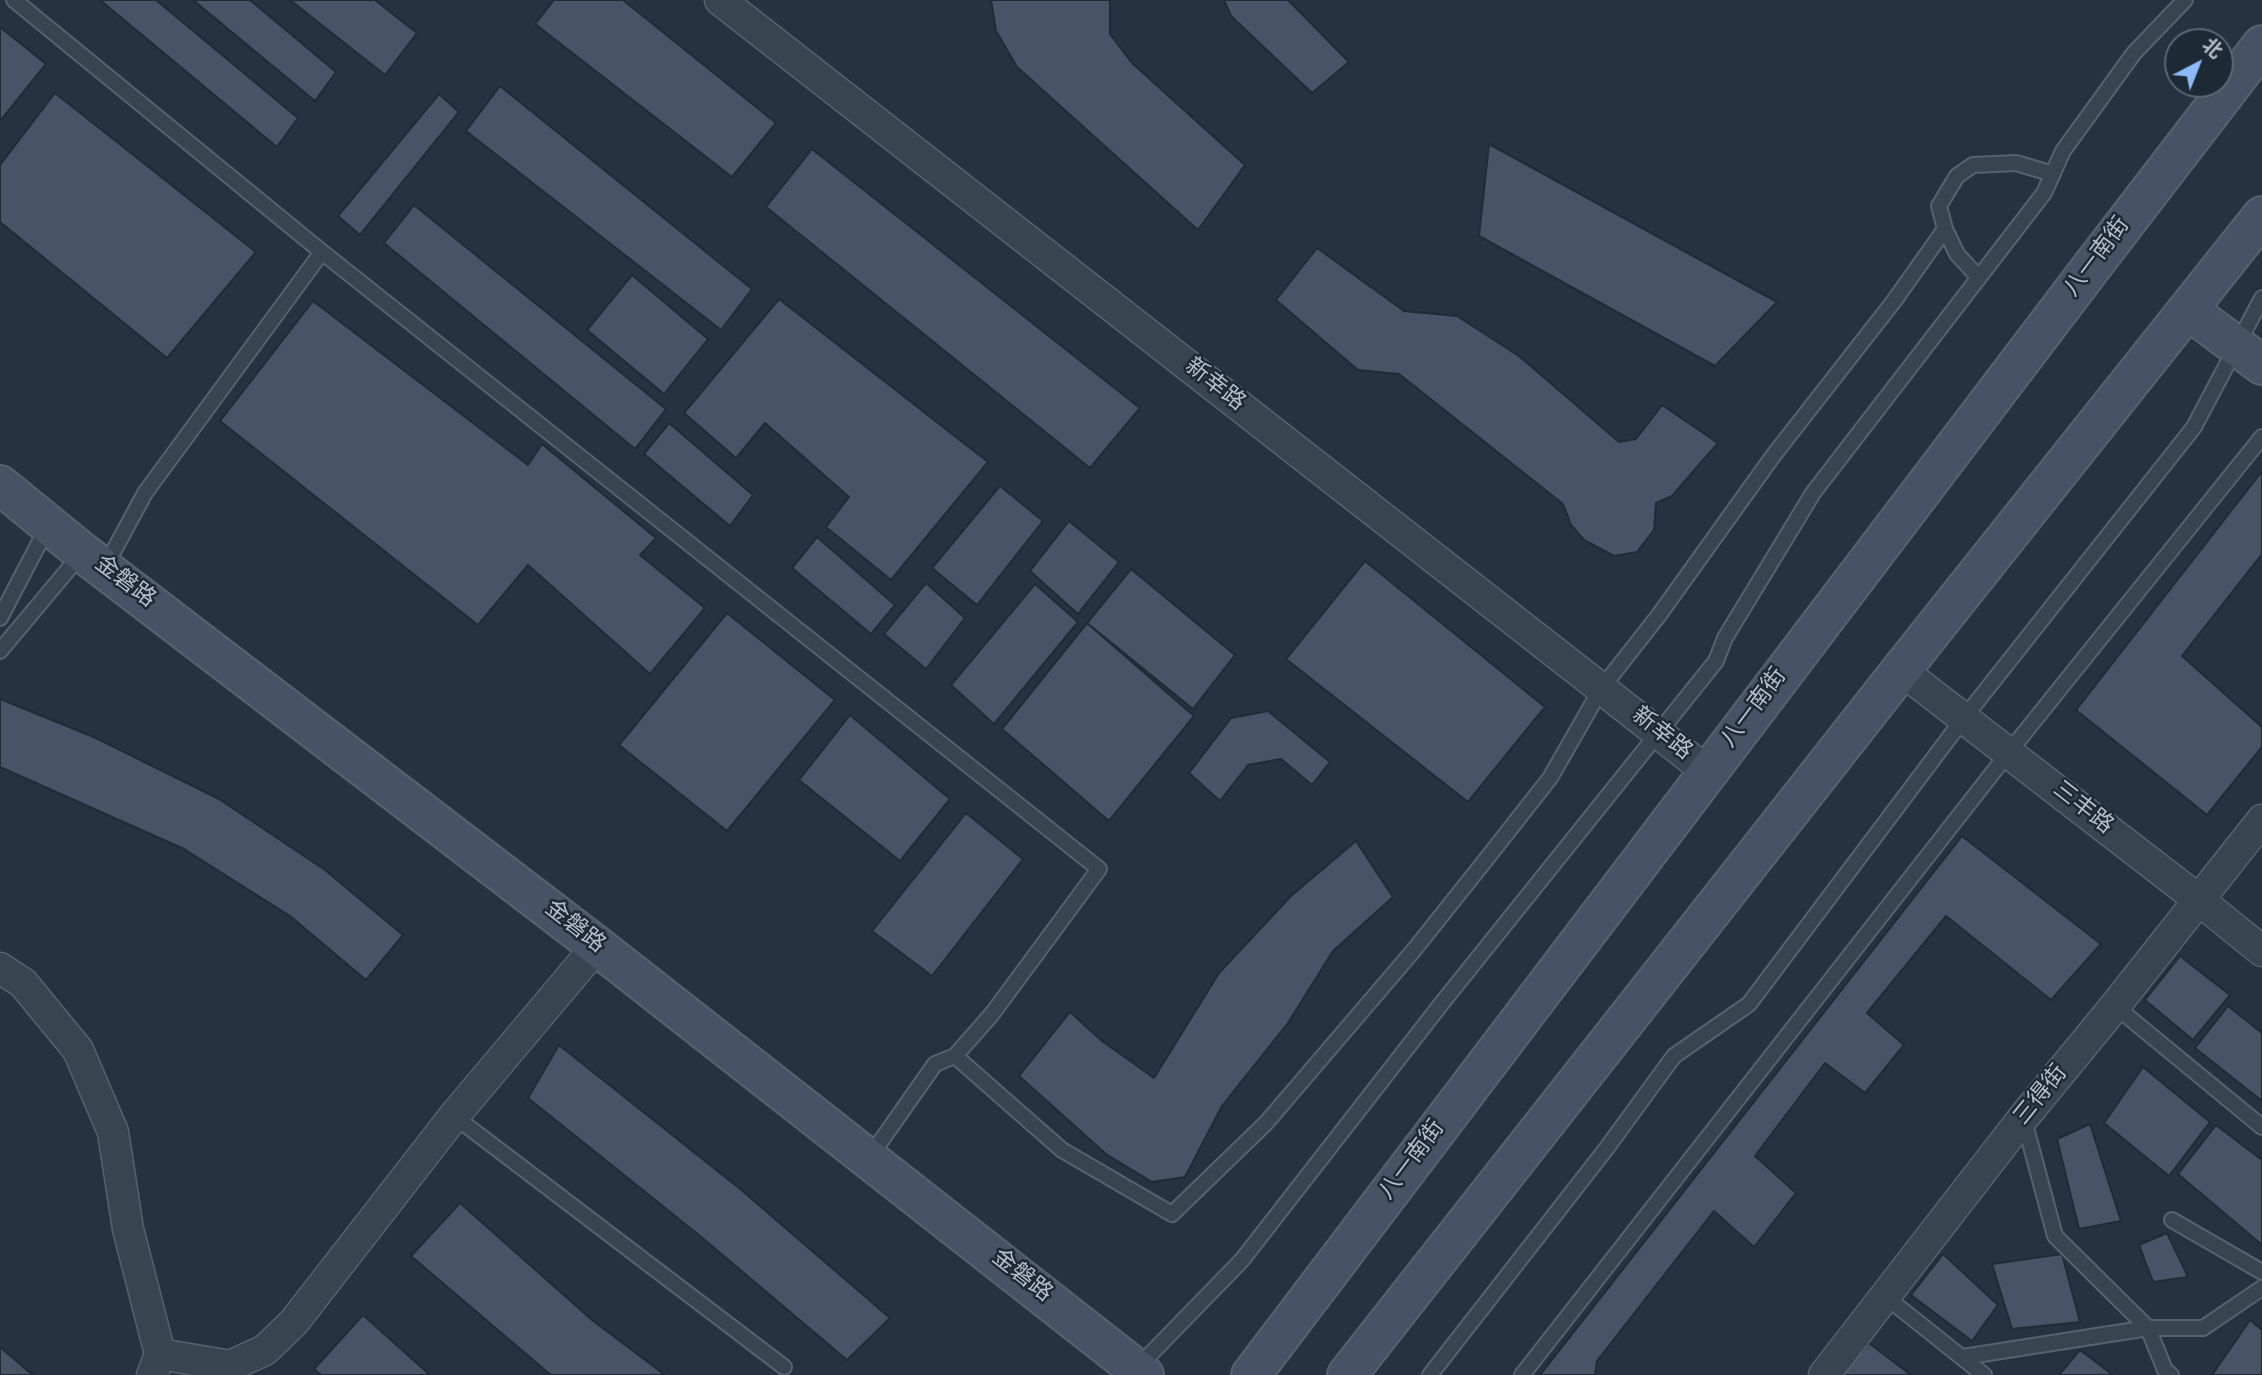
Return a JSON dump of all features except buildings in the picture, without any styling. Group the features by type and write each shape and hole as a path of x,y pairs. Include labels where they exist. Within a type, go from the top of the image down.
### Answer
{"main road":[{"name":"八一南街","path":"1251,1375 2262,45"},
{"path":"1347,1375 2262,216"},
{"path":"2188,310 2249,356"},
{"name":"金磐路","path":"0,485 93,560 869,1158 1132,1373"}],"street":[{"name":"新幸路","path":"720,0 1708,772"},
{"name":"三丰路","path":"1901,670 2262,951"},
{"name":"三得街","path":"1824,1375 2024,1118 2262,820"},
{"path":"0,968 23,983 78,1050 113,1132 128,1229 156,1364 230,1366 265,1350 294,1322 454,1116 597,946"}],"lane":[{"path":"14,0 322,252 1099,869 992,1014 955,1056 935,1064 869,1158"},
{"path":"1132,1373 1242,1259 1716,661 1725,638 1812,493 2044,193 2063,151 2134,52 2185,0"},
{"path":"1979,278 1956,254 1939,206 1957,176 1973,164 2016,163 2053,174"},
{"path":"955,1056 1062,1150 1172,1214 1266,1123 1414,950 1550,778 1601,688 1658,615 1773,456 1894,301 1945,229"},
{"path":"0,651 93,560 322,252"},
{"path":"1430,1375 1606,1149 1674,1056 1749,1004 1964,718 2249,356 2262,298"},
{"path":"1522,1375 2009,752 2262,437"},
{"path":"0,618 48,524"},
{"path":"2115,1006 2262,1127"},
{"path":"454,1116 784,1367"},
{"path":"2024,1118 2055,1236 2148,1328 2165,1370 2171,1375"},
{"path":"2172,1220 2262,1272"},
{"path":"1963,1357 2148,1328 2203,1328 2262,1287"},
{"path":"1886,1297 1984,1375"}]}
